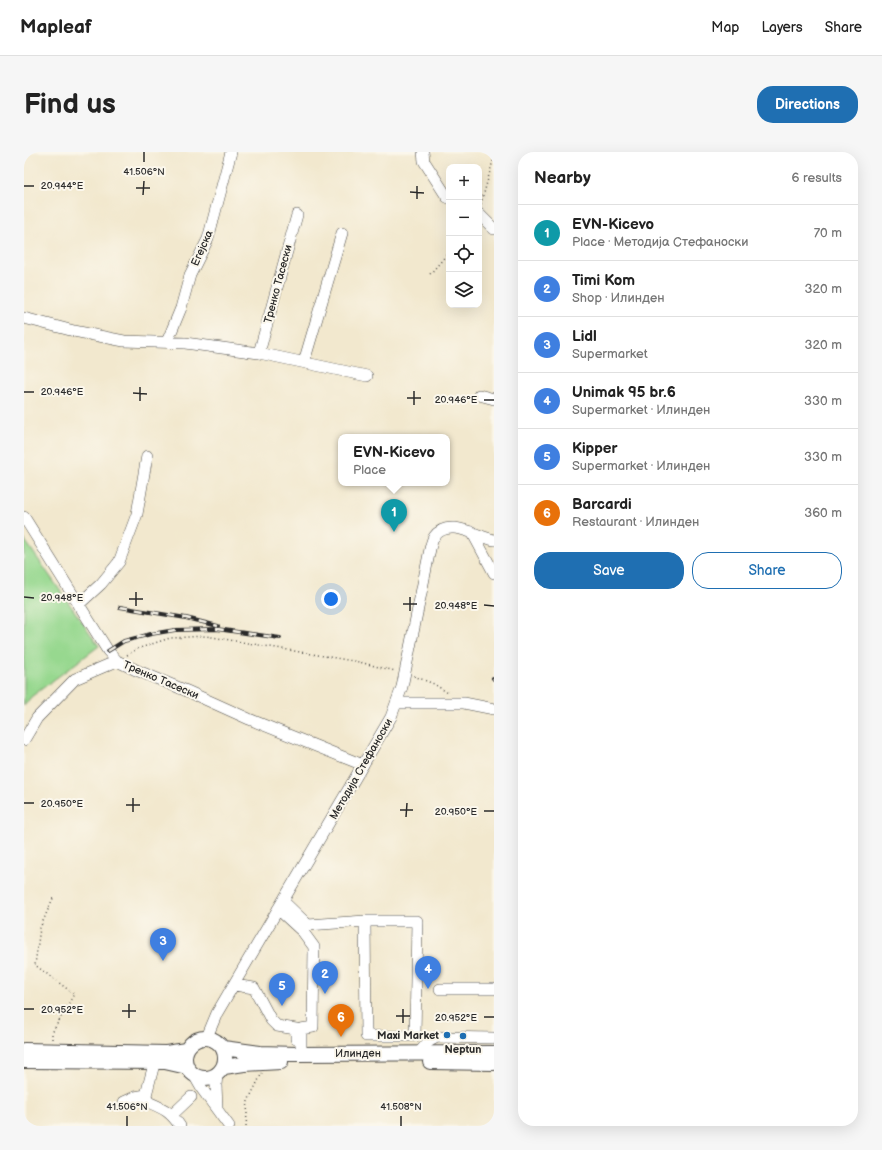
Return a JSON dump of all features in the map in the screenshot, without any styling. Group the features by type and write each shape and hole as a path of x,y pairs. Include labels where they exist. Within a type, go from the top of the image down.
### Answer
{"main road":[{"path":"190,1071 185,1056 186,1050 194,1040 207,1037"},
{"name":"Илинден","path":"207,1037 219,1042 223,1048 252,1052 298,1054 494,1053"},
{"path":"220,1071 226,1061 223,1048"},
{"path":"24,1050 165,1053 186,1050"},
{"name":"Илинден","path":"24,1061 165,1062 206,1078 220,1071 243,1064 419,1062 494,1063"}],"street":[{"name":"Егејска","path":"167,342 180,308 190,275 208,240 231,152"},
{"path":"423,152 424,161 446,194"},
{"path":"482,213 494,229"},
{"name":"Тренко Тасески","path":"259,353 297,215"},
{"path":"304,362 342,233"},
{"path":"24,318 74,331 124,341 185,343 259,353 367,376"},
{"path":"479,395 494,399"},
{"path":"78,605 100,584 119,562 137,514 147,456"},
{"name":"Тренко Тасески","path":"24,516 28,528 108,651 117,661 249,719 363,765"},
{"name":"Методија Стефаноски","path":"207,1037 217,1013 391,717 405,672 430,549 434,537 442,530 452,527 494,540"},
{"path":"472,532 494,573"},
{"path":"24,740 37,718 76,679 117,661"},
{"path":"396,703 464,703 494,709"},
{"path":"234,985 254,988 271,1020 277,1026 299,1029 313,1027 314,947 306,929 280,905"},
{"path":"306,929 365,921 417,921 415,1036 366,1036 365,921"},
{"path":"440,989 494,989"},
{"path":"298,1054 299,1029"},
{"path":"419,1053 428,1042 437,1037 494,1038"},
{"path":"153,1068 146,1095 148,1102 161,1107 172,1115 180,1126"},
{"path":"190,1071 229,1126"},
{"path":"217,1108 216,1085 220,1071"},
{"path":"124,1102 135,1097 146,1095"},
{"path":"172,1115 191,1097"}],"path":[{"path":"482,202 494,157"},
{"path":"430,274 446,255"},
{"path":"117,661 137,649 170,638 206,636 320,655 405,672 434,684 464,703"},
{"path":"53,1050 52,1033 74,994 35,965 40,928 54,896"},
{"path":"246,1126 248,1101 268,1063"}],"green space":[{"path":"24,539 99,646 31,697 24,706"}],"railway":[{"path":"120,607 186,618 218,626"},
{"path":"108,651 124,641 175,630 217,629 280,638"}],"place":[{"name":"EVN-Kicevo","path":"394,532"},
{"name":"Lidl","path":"163,961"},
{"name":"Unimak 95 br.6","path":"428,989"},
{"name":"Timi Kom","path":"325,994"},
{"name":"Kipper","path":"282,1006"},
{"name":"Maxi Market","path":"447,1035"},
{"name":"Neptun","path":"463,1036"},
{"name":"Barcardi","path":"341,1037"}]}
